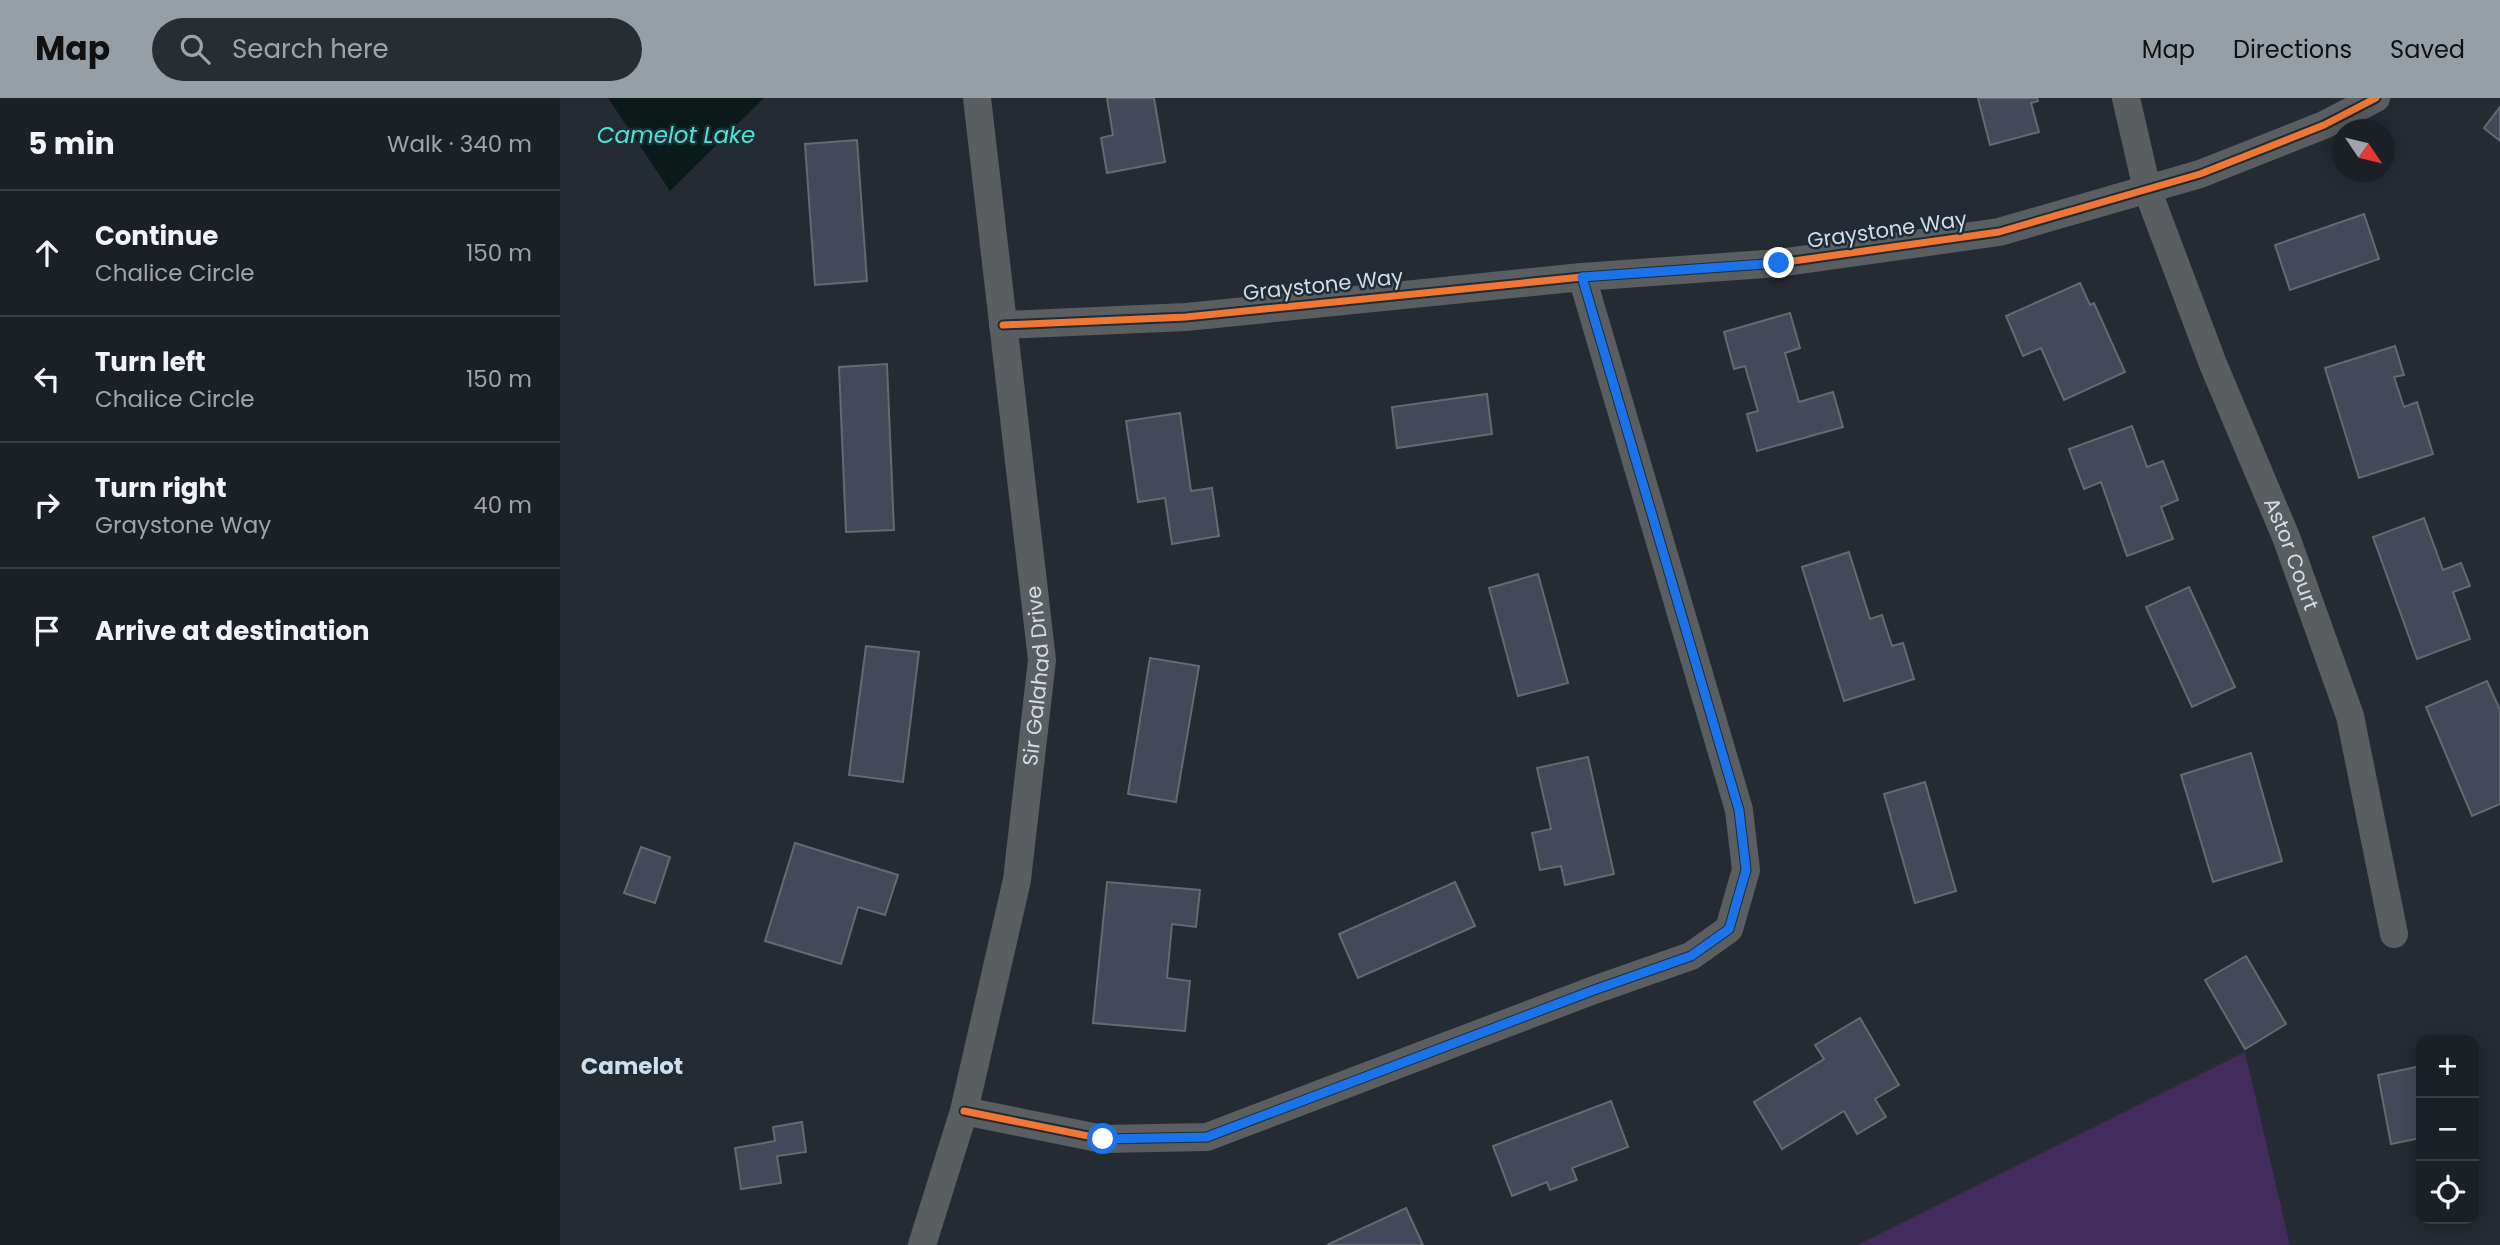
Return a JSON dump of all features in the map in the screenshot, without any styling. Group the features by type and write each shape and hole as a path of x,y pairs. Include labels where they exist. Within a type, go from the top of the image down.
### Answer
{"street":[{"name":"Sir Galahad Drive","path":"922,1245 964,1111 1017,880 1042,660 977,98"},
{"name":"Astor Court","path":"2126,98 2147,189 2213,364 2286,537 2350,716 2394,934"},
{"name":"Graystone Way","path":"1003,324 1186,317 1582,277 1779,263 1999,232 2200,174 2324,125 2376,98"},
{"path":"964,1111 1103,1139 1207,1137 1594,990 1691,956 1729,929 1746,870 1739,810 1582,277"}],"shaded area":[{"path":"2245,1052 2290,1245 1857,1245"}],"water":[{"name":"Camelot Lake","path":"608,98 764,98 670,191"}],"building":[{"path":"1107,98 1154,98 1165,162 1107,173 1101,138 1113,135"},
{"path":"1978,98 2037,98 2038,101 2031,103 2039,132 1990,145"},
{"path":"2500,107 2500,141 2484,128"},
{"path":"857,140 867,281 815,285 805,144"},
{"path":"2364,214 2379,259 2290,290 2275,245"},
{"path":"2080,283 2090,305 2094,303 2125,372 2064,400 2041,348 2023,356 2006,316"},
{"path":"1790,313 1800,348 1785,353 1799,402 1833,392 1843,427 1757,451 1747,414 1758,411 1745,366 1734,369 1724,332"},
{"path":"2395,346 2404,375 2394,377 2404,407 2417,402 2433,454 2359,478 2325,368"},
{"path":"887,364 894,530 846,532 839,367"},
{"path":"1487,394 1492,434 1397,448 1392,407"},
{"path":"1180,413 1191,491 1212,488 1219,536 1172,544 1165,498 1138,502 1126,421"},
{"path":"2132,426 2147,467 2163,461 2178,500 2161,507 2173,539 2127,556 2101,482 2084,489 2069,449"},
{"path":"2424,518 2443,570 2461,563 2470,586 2453,592 2470,639 2417,659 2373,537"},
{"path":"1849,552 1870,619 1882,615 1892,646 1903,643 1914,679 1844,701 1802,567"},
{"path":"1538,574 1568,683 1518,696 1489,588"},
{"path":"2189,587 2235,687 2192,707 2146,607"},
{"path":"866,646 919,652 903,782 849,775"},
{"path":"1150,658 1199,666 1176,802 1128,794"},
{"path":"2487,681 2500,710 2500,804 2472,816 2426,707"},
{"path":"2251,753 2282,861 2213,882 2181,775"},
{"path":"1588,757 1614,874 1565,885 1561,866 1540,870 1532,833 1551,829 1537,768"},
{"path":"1925,782 1956,891 1915,903 1884,794"},
{"path":"795,843 898,875 885,915 858,907 841,964 765,941"},
{"path":"641,847 670,857 655,903 624,893"},
{"path":"1107,882 1200,890 1196,927 1172,924 1167,978 1190,981 1185,1031 1093,1023"},
{"path":"1455,882 1475,926 1358,978 1339,934"},
{"path":"2246,956 2286,1024 2245,1049 2205,980"},
{"path":"1860,1018 1899,1085 1875,1099 1886,1117 1857,1134 1844,1111 1782,1149 1754,1102 1824,1059 1815,1045"},
{"path":"2416,1067 2416,1139 2391,1144 2378,1075"},
{"path":"1611,1101 1628,1147 1572,1168 1577,1180 1550,1190 1547,1182 1512,1196 1493,1146"},
{"path":"802,1122 806,1152 777,1156 781,1183 741,1189 735,1148 775,1141 773,1127"},
{"path":"1406,1208 1423,1245 1327,1245"}],"cycle path":[{"path":"1003,325 1186,317 1582,277 1779,263 1999,232 2200,174 2324,125 2376,98"},
{"path":"964,1111 1103,1139 1207,1137 1594,990 1691,956 1729,929 1746,870 1739,810 1582,277"}],"district":[{"name":"Camelot","path":"632,1066"}],"route":[{"path":"1103,1139 1207,1137 1594,990 1691,956 1729,929 1746,870 1739,810 1582,277 1779,263"}]}
